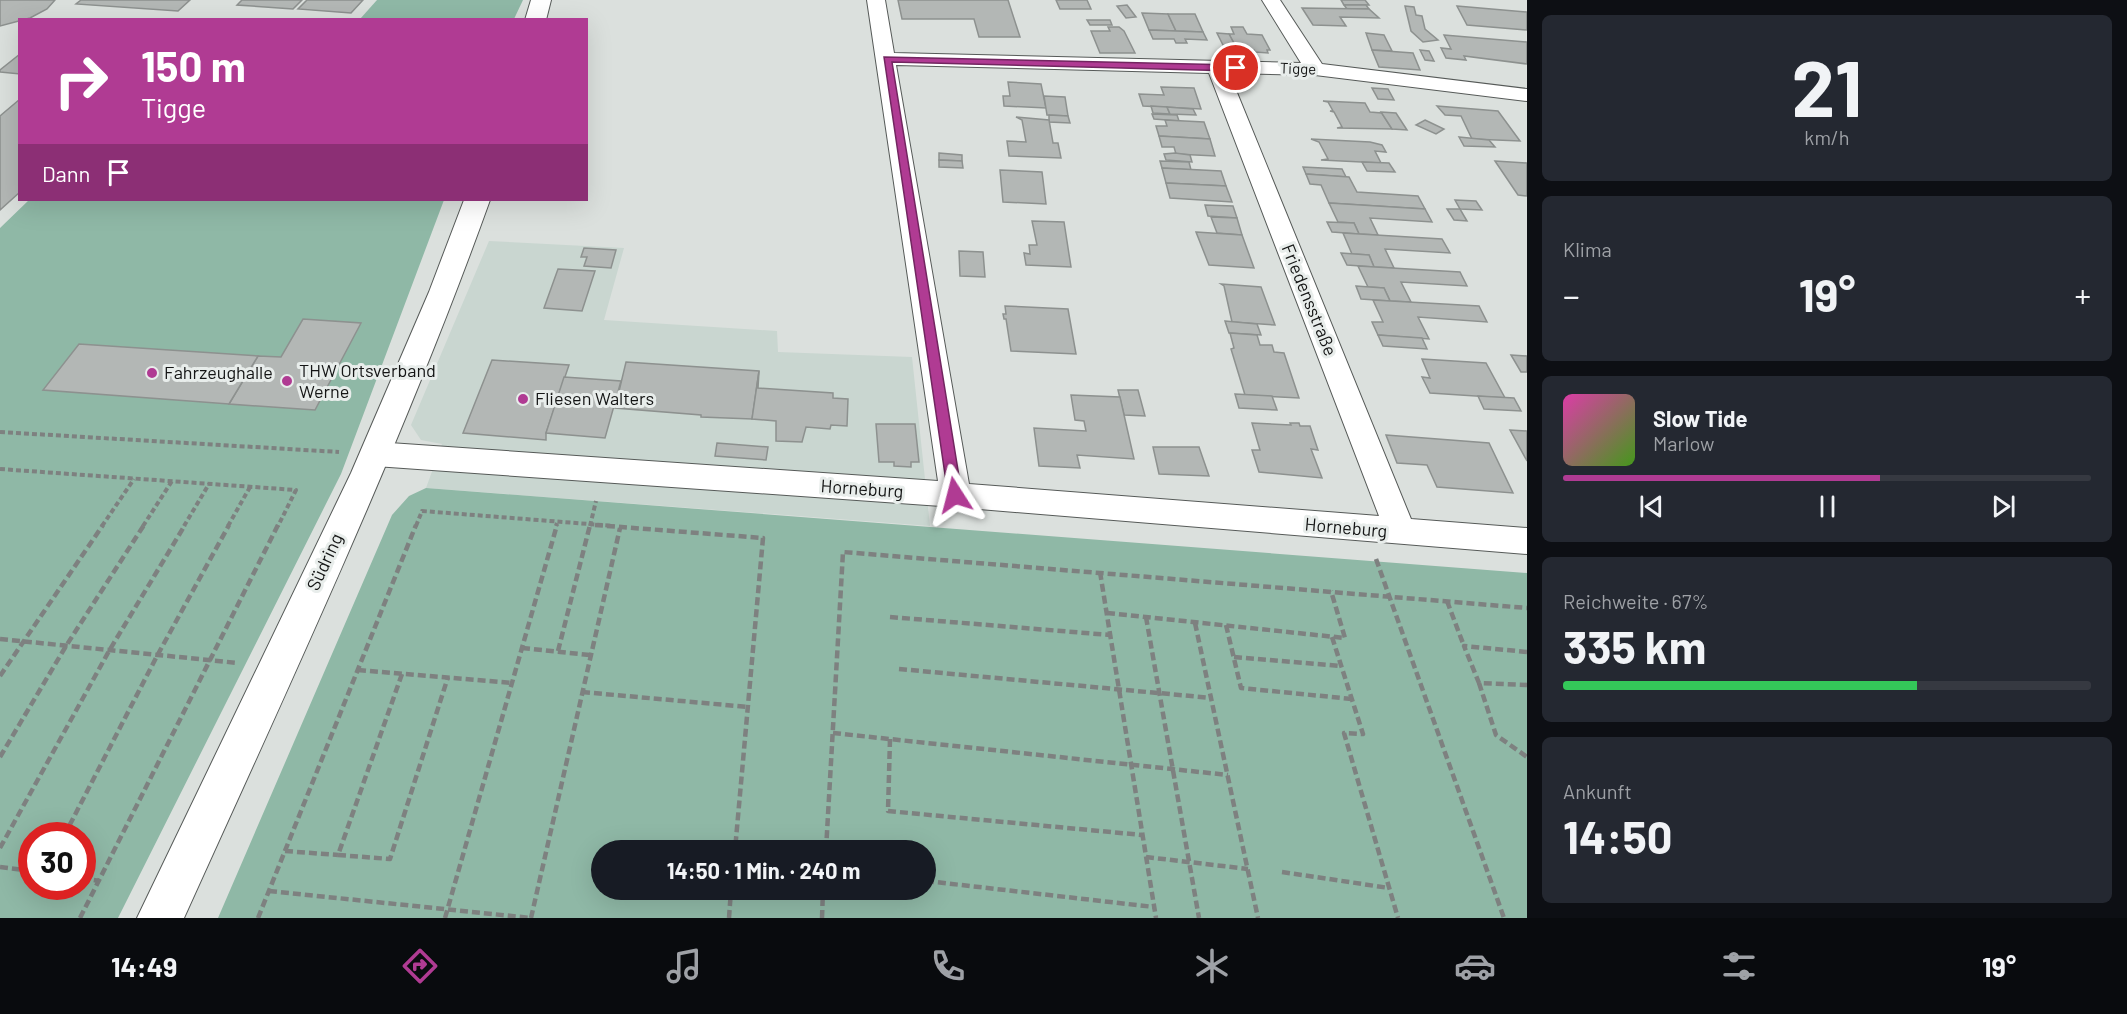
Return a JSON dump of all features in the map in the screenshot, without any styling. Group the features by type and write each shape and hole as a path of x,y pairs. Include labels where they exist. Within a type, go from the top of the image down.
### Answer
{"street":[{"path":"536,18 541,0"},
{"path":"876,0 955,495"},
{"path":"1270,0 1315,69"},
{"name":"Tigge","path":"887,59 1315,69 1527,95"},
{"name":"Friedensstraße","path":"1217,68 1401,532"},
{"name":"Südring","path":"160,918 375,454 453,266 477,201"},
{"name":"Horneburg","path":"375,454 955,495 1366,530 1527,541"}],"path":[{"path":"0,432 375,454"},
{"path":"0,469 296,490 80,918"},
{"path":"558,651 603,471"},
{"path":"0,676 134,478"},
{"path":"0,757 66,646 172,481"},
{"path":"0,848 110,651 209,484"},
{"path":"71,822 157,656 250,487"},
{"path":"258,918 422,511 764,538 736,840"},
{"path":"446,918 557,523"},
{"path":"269,891 531,918 620,528"},
{"path":"1366,530 1504,918"},
{"path":"827,840 843,552 1527,608"},
{"path":"1100,573 1156,918"},
{"path":"1107,613 1346,638 1330,591"},
{"path":"1447,601 1479,683 1496,735 1527,757"},
{"path":"890,617 1110,635"},
{"path":"1146,617 1199,918"},
{"path":"1195,622 1258,918"},
{"path":"1226,626 1241,688 1352,699"},
{"path":"1332,637 1363,734 1344,733 1398,918"},
{"path":"0,639 210,661"},
{"path":"1464,646 1527,652"},
{"path":"522,648 591,655"},
{"path":"1234,657 1341,666"},
{"path":"899,669 1212,698"},
{"path":"358,670 512,683"},
{"path":"338,855 402,674"},
{"path":"285,851 390,859 448,677"},
{"path":"1479,683 1527,685"},
{"path":"582,692 748,707"},
{"path":"833,733 1131,762 1172,769 1228,774"},
{"path":"890,739 888,811 1142,835"},
{"path":"1146,857 1248,869"},
{"path":"0,867 18,869"},
{"path":"1282,872 1389,888"},
{"path":"936,882 1154,907"},
{"path":"729,918 730,900"},
{"path":"822,918 823,900"}],"shaded area":[{"path":"489,241 624,248 604,320 777,331 778,352 912,357 930,526 426,488 442,444 421,440 411,425"}],"green space":[{"path":"377,0 523,0 514,18 361,18"},
{"path":"28,201 444,201 341,474 118,918 0,918 0,228"},
{"path":"426,488 1527,573 1527,918 218,918 392,515 409,496"}],"building":[{"path":"0,0 55,0 47,9 30,18 18,18 18,21 0,26"},
{"path":"81,0 190,0 178,11 76,4"},
{"path":"242,0 302,0 293,9 237,5"},
{"path":"307,0 363,0 351,13 298,9"},
{"path":"898,0 1008,0 1020,37 979,37 974,19 902,19"},
{"path":"1056,0 1087,0 1091,9 1060,9"},
{"path":"1341,0 1365,0 1369,5 1344,5"},
{"path":"1127,5 1136,17 1126,18 1117,6"},
{"path":"1344,5 1366,5 1369,9 1347,9"},
{"path":"1405,6 1414,7 1416,15 1422,16 1425,29 1438,40 1423,42 1411,31"},
{"path":"1457,6 1527,12 1527,30 1467,25"},
{"path":"1302,8 1369,9 1379,18 1340,17 1346,26 1313,25"},
{"path":"1142,13 1168,14 1176,31 1149,30"},
{"path":"1168,14 1195,14 1203,32 1176,31"},
{"path":"1087,20 1110,20 1112,25 1090,25"},
{"path":"1108,27 1119,27 1124,31 1135,53 1100,53 1091,31 1110,31"},
{"path":"1231,27 1243,27 1247,34 1262,35 1270,50 1267,50 1268,53 1237,49 1229,34 1234,34"},
{"path":"1149,30 1203,32 1207,40 1185,39 1187,43 1176,43 1174,39 1153,39"},
{"path":"1217,33 1229,34 1237,49 1225,49"},
{"path":"1366,33 1384,35 1392,51 1372,50"},
{"path":"1444,35 1527,42 1527,64 1464,56 1466,60 1446,58 1441,48 1451,49"},
{"path":"1372,50 1413,53 1420,70 1379,67"},
{"path":"1420,50 1429,51 1434,61 1425,60"},
{"path":"18,56 18,74 0,72"},
{"path":"1008,82 1041,84 1046,108 1004,106 1003,96 1010,96"},
{"path":"1161,87 1194,88 1201,109 1143,106 1139,94 1164,95"},
{"path":"1372,88 1388,89 1394,100 1378,99"},
{"path":"1044,96 1065,97 1068,116 1047,115"},
{"path":"18,101 18,194 0,210 0,116"},
{"path":"1323,101 1365,103 1370,112 1382,113 1392,129 1337,128 1342,127 1334,112 1330,111 1333,111 1328,102"},
{"path":"1151,106 1167,107 1170,114 1153,113"},
{"path":"1437,106 1498,111 1520,141 1472,139 1461,116 1445,115"},
{"path":"1167,107 1193,109 1196,115 1170,114"},
{"path":"1381,112 1396,113 1407,130 1392,129"},
{"path":"1152,114 1177,115 1179,121 1154,119"},
{"path":"1049,115 1068,116 1070,123 1049,122"},
{"path":"1016,117 1049,120 1053,143 1058,143 1061,158 1009,156 1007,141 1026,142 1022,120"},
{"path":"1165,120 1204,122 1210,139 1159,136 1156,126 1167,126"},
{"path":"1425,120 1444,129 1436,134 1416,125"},
{"path":"1159,136 1210,139 1215,156 1176,154 1174,147 1162,147"},
{"path":"1459,137 1489,140 1495,147 1464,146"},
{"path":"1311,139 1370,142 1382,145 1386,152 1375,151 1381,163 1321,160 1328,159 1319,142"},
{"path":"939,153 962,155 962,161 939,160"},
{"path":"1164,154 1190,155 1192,162 1166,160"},
{"path":"939,160 962,161 963,168 939,167"},
{"path":"1160,161 1189,162 1191,170 1162,168"},
{"path":"1495,161 1527,163 1527,196 1518,195"},
{"path":"1362,162 1389,163 1395,172 1367,171"},
{"path":"1303,167 1342,169 1346,177 1306,174"},
{"path":"1162,168 1221,171 1226,186 1166,183"},
{"path":"1000,170 1042,172 1046,204 1003,202"},
{"path":"1306,174 1349,177 1357,192 1418,196 1425,209 1329,203 1321,185 1310,184"},
{"path":"1166,183 1226,186 1232,202 1170,198"},
{"path":"1455,200 1476,201 1482,210 1460,209"},
{"path":"1329,203 1425,209 1432,222 1370,218 1378,235 1359,234 1354,223 1338,222"},
{"path":"1205,205 1233,206 1237,218 1208,216"},
{"path":"1447,209 1460,209 1467,221 1454,220"},
{"path":"1211,217 1237,218 1242,235 1217,233"},
{"path":"1032,221 1064,222 1071,267 1026,265 1024,253 1030,254 1029,245 1037,245"},
{"path":"1327,222 1354,223 1359,234 1332,232"},
{"path":"1196,232 1242,235 1254,268 1209,265"},
{"path":"1343,233 1442,239 1450,253 1385,249 1394,268 1374,267 1369,255 1352,254"},
{"path":"584,248 616,250 611,268 584,266 587,257 581,257"},
{"path":"959,251 983,252 985,277 960,276"},
{"path":"1341,253 1369,255 1374,267 1347,265"},
{"path":"1358,266 1460,272 1467,286 1401,282 1411,302 1390,301 1384,288 1368,287"},
{"path":"558,269 595,271 582,311 544,308"},
{"path":"1221,284 1261,287 1275,325 1232,322 1224,286"},
{"path":"1356,286 1384,288 1390,301 1361,299"},
{"path":"1373,300 1479,306 1487,322 1418,317 1429,339 1378,335 1372,322 1383,322"},
{"path":"1005,306 1068,309 1076,354 1011,351 1006,319 1003,314 1006,314"},
{"name":"THW Ortsverband Werne","path":"303,319 361,323 315,410 229,404 258,356 281,357"},
{"path":"1225,321 1257,324 1261,335 1229,333"},
{"path":"1230,333 1257,335 1260,345 1272,345 1274,352 1284,353 1299,398 1245,395 1231,349 1234,348"},
{"path":"1378,335 1422,338 1427,349 1383,346"},
{"name":"Fahrzeughalle","path":"79,344 258,356 229,404 43,390"},
{"path":"1511,355 1527,356 1527,372 1521,372"},
{"path":"1422,359 1486,363 1505,398 1430,393 1422,377 1430,378"},
{"path":"492,360 569,365 546,433 546,440 463,433"},
{"path":"626,362 759,371 752,419 701,417 701,415 615,408"},
{"path":"759,371 758,388 833,393 833,398 848,399 847,426 831,425 830,429 806,427 802,442 776,441 776,421 752,419"},
{"path":"564,377 621,381 605,438 546,433"},
{"path":"1118,390 1138,390 1145,416 1124,415"},
{"path":"1235,394 1272,396 1277,410 1239,408"},
{"path":"1071,395 1120,397 1134,459 1077,455 1080,468 1039,466 1034,428 1086,431 1084,421 1075,420"},
{"path":"1478,396 1514,398 1521,411 1484,409"},
{"path":"1252,423 1291,425 1290,423 1299,423 1300,426 1310,426 1318,450 1311,449 1322,478 1259,472 1252,450 1260,450"},
{"path":"876,424 915,424 919,462 911,462 911,467 894,466 894,462 879,462"},
{"path":"1510,430 1527,431 1527,461"},
{"path":"1386,435 1489,443 1513,493 1437,487 1427,465 1397,463"},
{"path":"717,443 768,447 766,460 715,456"},
{"path":"1153,447 1199,447 1209,476 1159,474"}],"place":[{"name":"Fahrzeughalle","path":"152,373"},
{"name":"THW Ortsverband Werne","path":"287,381"},
{"name":"Fliesen Walters","path":"523,399"}],"route":[{"path":"955,495 887,59 1236,68"}]}
